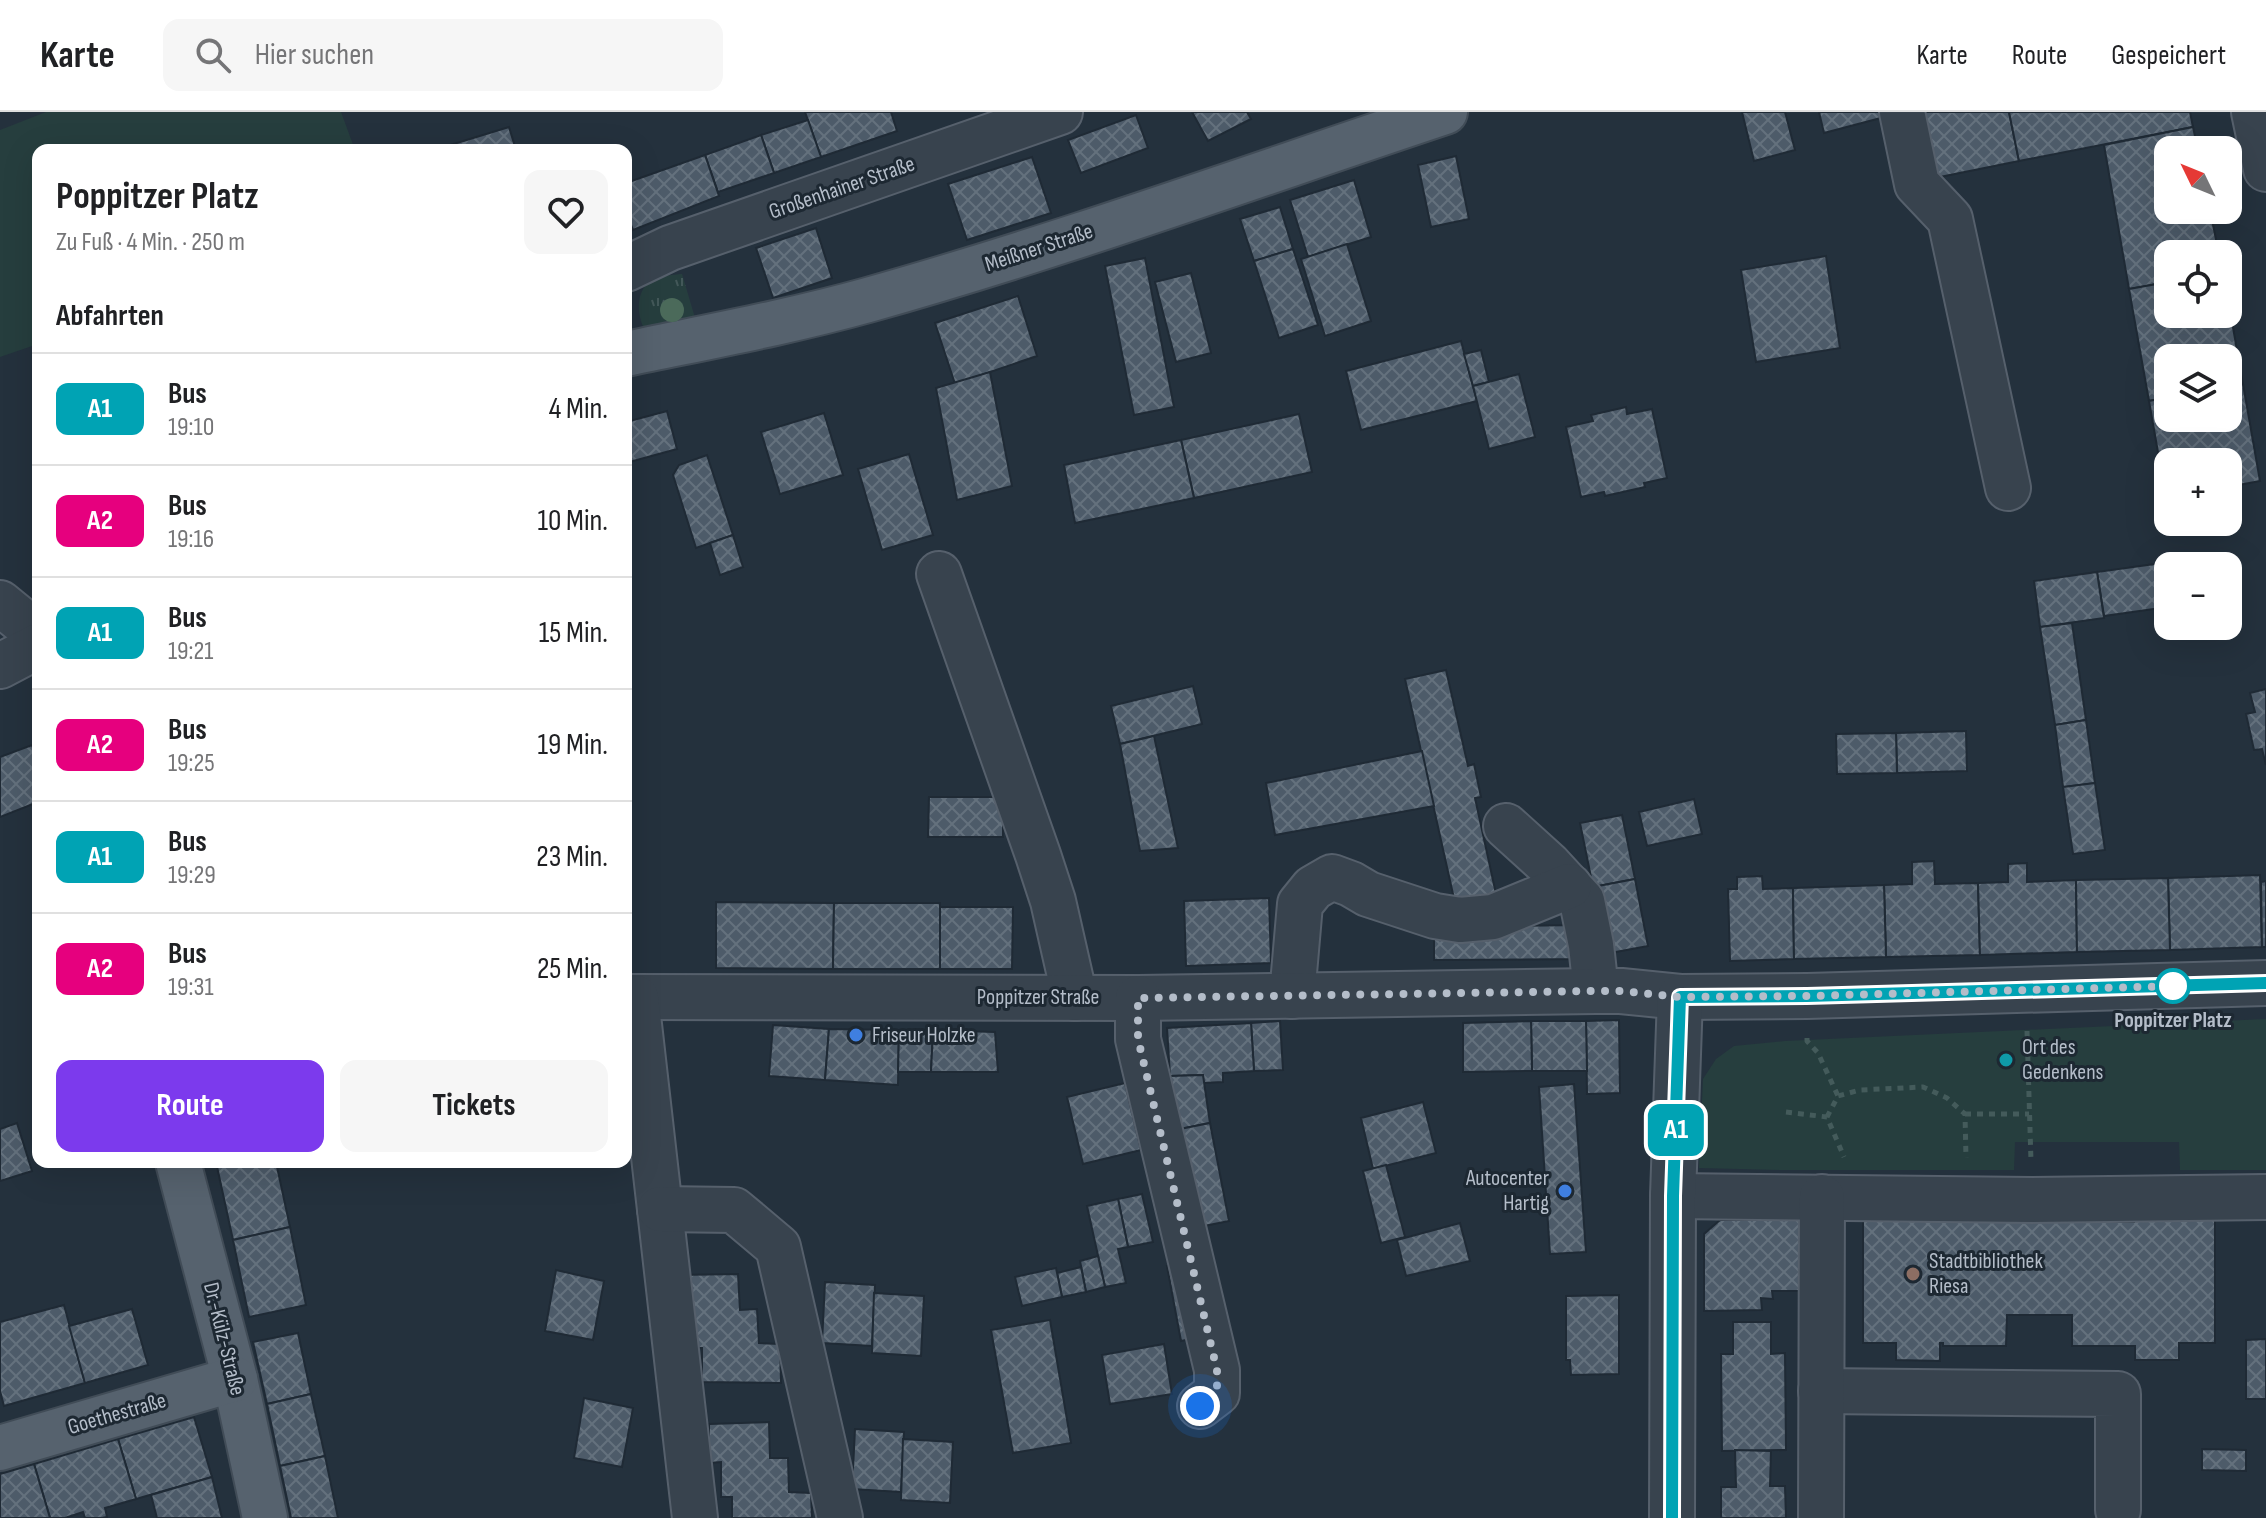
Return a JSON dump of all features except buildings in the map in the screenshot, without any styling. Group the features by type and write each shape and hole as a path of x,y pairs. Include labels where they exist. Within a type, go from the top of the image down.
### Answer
{"main road":[{"name":"Meißner Straße","path":"632,353 774,324 982,267 1445,112"},
{"name":"Dr.-Külz-Straße","path":"180,1168 235,1379 265,1518"},
{"name":"Goethestraße","path":"0,1448 235,1379"}],"street":[{"name":"Großenhainer Straße","path":"632,266 670,248 1060,112"},
{"path":"1902,112 1917,184 1950,219 2008,488"},
{"path":"2254,112 2266,169"},
{"path":"939,574 1053,901 1075,998"},
{"path":"0,603 32,629"},
{"path":"0,666 32,649"},
{"path":"1506,826 1548,864 1582,901 1596,991"},
{"path":"1292,996 1300,904 1313,888 1332,877 1368,894 1435,916 1460,920 1493,917 1569,886"},
{"name":"Poppitzer Straße","path":"632,997 1138,998 1596,991 1680,997 1807,996 2266,983"},
{"path":"1672,1518 1654,1449 1673,1196 1680,997"},
{"path":"1138,998 1138,1039 1217,1370 1217,1393 1200,1406"},
{"path":"632,1004 660,1209 695,1518"},
{"path":"1673,1196 2032,1200 2266,1197"},
{"path":"1821,1518 1821,1391 1835,1197"},
{"path":"660,1209 734,1210 778,1247 840,1518"},
{"path":"1821,1391 2118,1394 2118,1510"}],"path":[{"path":"2026,990 2032,1200"},
{"path":"1807,996 1807,1041 1818,1053 1838,1096"},
{"path":"1827,1117 1838,1096 1860,1090 1923,1087 1947,1098 1965,1114 2029,1114"},
{"path":"1786,1112 1827,1117"},
{"path":"1965,1114 1967,1199"},
{"path":"1827,1117 1847,1163 1835,1197"}],"green space":[{"path":"46,112 341,112 353,144 32,144 32,346 0,357 0,130"},
{"path":"682,274 695,318 644,328 639,301 644,288 657,278"},
{"path":"2266,1019 2266,1170 2180,1170 2179,1142 2015,1142 2014,1170 1699,1168 1703,1079 1716,1059 1734,1046 1785,1041"}],"bus line":[{"name":"A1","path":"1672,1518 1673,1196 1680,997 2266,983"}],"place":[{"name":"Poppitzer Platz","path":"2173,986"},
{"name":"Friseur Holzke","path":"856,1035"},
{"name":"Ort des Gedenkens","path":"2006,1060"},
{"name":"Autocenter Hartig","path":"1565,1191"},
{"name":"Stadtbibliothek Riesa","path":"1913,1274"}],"route":[{"path":"1200,1406 1217,1393 1217,1370 1138,1039 1138,998 1596,991 1680,997 1807,996 2176,986 2173,986"}]}
